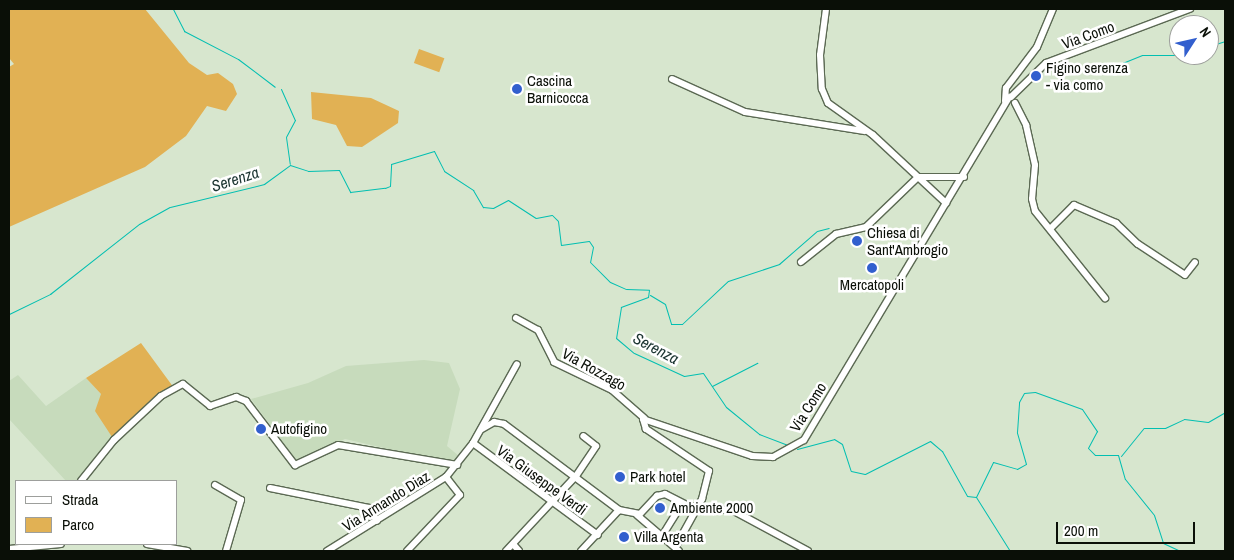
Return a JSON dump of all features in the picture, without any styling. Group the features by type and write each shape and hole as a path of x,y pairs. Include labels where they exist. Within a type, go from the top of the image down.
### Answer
{"street":[{"path":"826,9 820,55 822,89 832,109 868,132 946,203"},
{"path":"1052,9 1037,47 1011,102 1026,125 1035,165 1032,199 1050,228 1105,298"},
{"name":"Via Como","path":"644,418 752,456 773,457 790,451 804,440 946,203 998,120 1026,80 1046,64 1190,9"},
{"path":"672,79 745,112 868,132"},
{"path":"801,262 836,234 866,227 918,177 964,177"},
{"path":"950,177 957,186"},
{"path":"1050,228 1074,205 1116,223 1138,244 1185,274 1194,262"},
{"name":"Via Rozzago","path":"516,318 538,330 554,362 612,390 644,418"},
{"name":"Via Armando Diaz","path":"327,551 446,477 473,443 517,364"},
{"path":"82,480 121,434 160,396 183,384 210,406 236,397 246,401 296,465 338,444 456,465"},
{"path":"489,415 576,476 620,510 637,515 678,549 709,471 646,429 644,418"},
{"path":"479,432 494,422 504,424"},
{"path":"506,551 576,476 596,446 583,436"},
{"name":"Via Giuseppe Verdi","path":"473,443 598,535"},
{"path":"407,551 460,495 446,477"},
{"path":"216,485 241,500 226,551"},
{"path":"270,488 369,508 377,521"},
{"path":"637,515 660,494 696,506 751,518 808,551"},
{"path":"581,551 588,547 620,510"},
{"path":"662,536 676,514"},
{"path":"513,544 519,551"},
{"path":"9,549 35,545"},
{"path":"153,545 187,551"},
{"path":"588,547 595,551"}],"shaded area":[{"path":"424,360 449,363 460,389 447,446 459,456 453,464 345,439 297,461 251,399 308,383 346,366"},
{"path":"18,375 46,406 86,378 101,394 114,440 82,480 65,480 9,419 9,381"}],"green space":[{"path":"9,9 145,9 189,63 207,75 218,73 233,84 237,94 226,111 207,106 186,136 145,167 9,227 9,67 14,64 9,58"},
{"path":"419,49 444,58 439,72 414,63"},
{"path":"311,92 371,98 399,111 398,123 362,147 347,146 336,125 312,119"},
{"path":"141,343 174,388 114,440 95,411 101,394 86,378"}],"waterway":[{"path":"173,9 184,31 238,59 275,87"},
{"path":"1219,43 1225,41"},
{"path":"1105,70 1142,55 1169,55"},
{"path":"281,89 295,120 286,137 290,164"},
{"name":"Serenza","path":"9,314 50,294 139,224 170,207 264,184 290,165 308,171 339,170 350,192 385,188 390,186 391,164 434,151 444,171 473,190 483,207 493,208 508,200 536,218 552,215 558,221 561,245 589,241 593,247 590,262 610,282 626,289 649,290 648,297 621,307 616,338 634,353 684,376 703,373 726,407 759,434 787,445"},
{"path":"650,295 665,304 671,324 682,324 728,281 779,264 817,231 829,228"},
{"path":"712,386 757,363"},
{"name":"Serenza","path":"797,449 834,439 842,444 851,471 865,474 930,441 942,451 967,496 976,497 993,462 1017,469 1026,464 1017,432 1019,402 1024,393 1035,392 1082,409 1097,431 1088,448 1095,455 1118,455 1125,479 1154,515 1163,543 1180,551"},
{"path":"1121,456 1144,428 1165,428 1184,419 1208,422 1225,412"},
{"path":"976,497 1010,551"}],"place":[{"name":"Figino serenza - via como","path":"1036,76"},
{"name":"Cascina Barnicocca","path":"517,89"},
{"name":"Chiesa di Sant'Ambrogio","path":"857,241"},
{"name":"Mercatopoli","path":"872,268"},
{"name":"Autofigino","path":"261,429"},
{"name":"Park hotel","path":"620,477"},
{"name":"Ambiente 2000","path":"660,508"},
{"name":"Villa Argenta","path":"624,537"}]}
